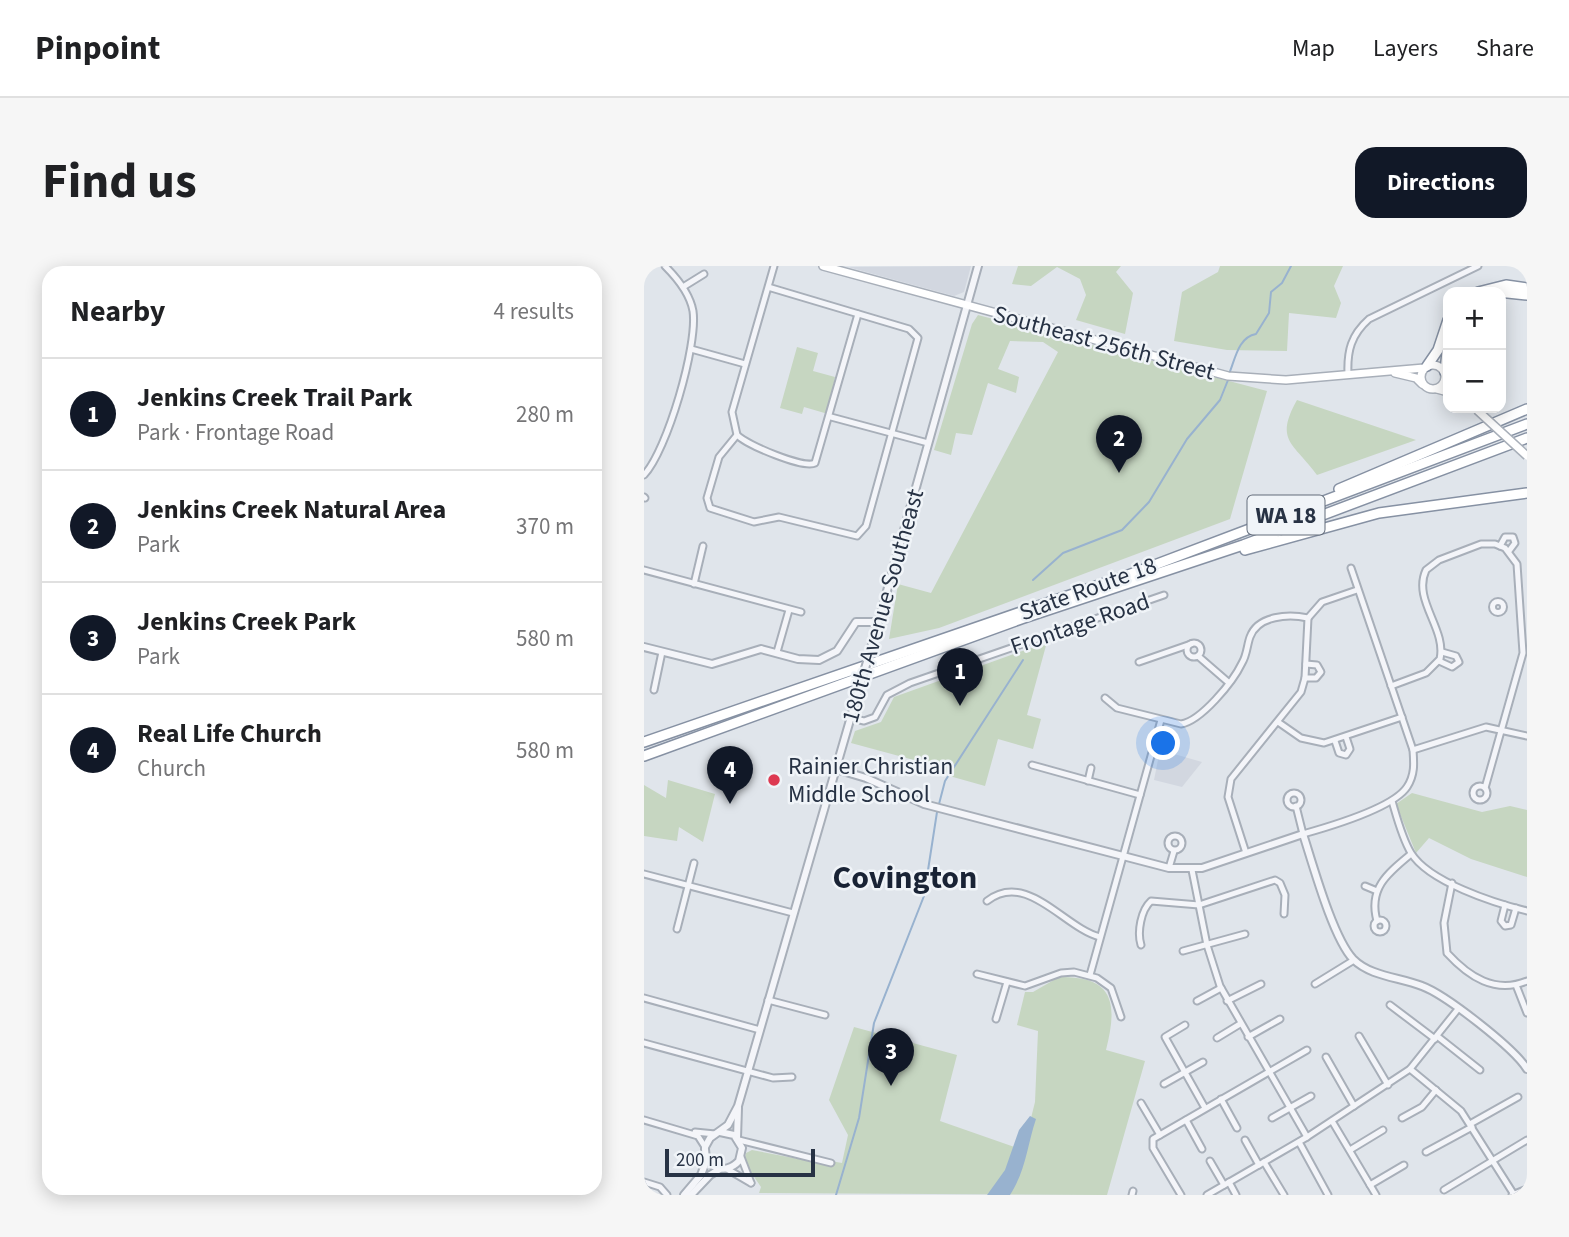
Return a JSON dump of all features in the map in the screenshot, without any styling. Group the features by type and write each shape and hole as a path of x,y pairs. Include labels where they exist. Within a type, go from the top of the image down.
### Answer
{"highway":[{"path":"1498,287 1506,285 1527,288"},
{"path":"1506,293 1527,295"},
{"path":"1426,367 1436,354 1443,334"},
{"path":"1240,533 1527,409"},
{"name":"State Route 18","path":"644,755 1046,607 1527,424"},
{"name":"State Route 18","path":"1046,607 1243,545 1527,438"},
{"path":"1136,580 1379,513 1527,490"},
{"name":"State Route 18","path":"644,742 1021,616"}],"main road":[{"name":"Southeast 256th Street","path":"823,266 1228,376 1269,380 1426,367"},
{"path":"1443,374 1435,365 1426,367 1420,376 1429,389 1443,391"},
{"name":"Southeast 256th Street","path":"1391,372 1416,378 1423,384"},
{"path":"1437,389 1443,382"},
{"path":"1480,413 1527,456"}],"street":[{"path":"644,475 654,464 664,444 691,349 693,312 683,287 664,266"},
{"path":"774,266 732,412 737,435 747,443 810,466 819,458 858,314"},
{"name":"180th Avenue Southeast","path":"718,1133 730,1122 738,1106 978,266"},
{"path":"1348,374 1350,345 1359,328 1369,319 1478,266"},
{"path":"683,287 704,274"},
{"path":"737,435 719,457 707,498 708,505 714,511 754,522 784,517 853,537 860,535 866,526 917,343 916,334 768,287"},
{"path":"691,349 745,363"},
{"path":"831,417 928,443"},
{"path":"1459,662 1452,667 1440,657 1423,591 1423,577 1430,565 1481,544 1505,548 1517,564 1523,653 1485,788"},
{"path":"694,584 704,546"},
{"path":"836,769 866,778 924,804 1169,868 1192,870 1303,834 1392,801 1412,778 1413,750 1351,568"},
{"path":"644,570 801,612"},
{"path":"1246,853 1228,797 1231,779 1301,692 1305,678 1308,618 1322,602 1357,590"},
{"name":"Frontage Road","path":"851,718 864,721 875,717 891,692 910,683 1164,595"},
{"path":"1504,607 1520,606"},
{"path":"777,652 789,610"},
{"path":"1105,698 1116,708 1161,720 1190,722 1206,710 1242,665 1250,637 1259,625 1287,614 1308,618"},
{"path":"644,647 712,664 755,650 777,652 807,660 825,659 837,651 856,622 878,622"},
{"path":"1191,644 1188,654 1198,656 1228,682"},
{"path":"1139,662 1191,644 1200,648 1198,656"},
{"path":"654,690 662,652"},
{"path":"1391,686 1426,673 1440,657"},
{"path":"1305,678 1317,678 1321,672 1317,665 1306,664"},
{"path":"1278,722 1306,740 1335,741 1402,717"},
{"path":"1090,975 1161,720"},
{"path":"1413,750 1480,728 1527,736"},
{"path":"1335,741 1339,753 1346,755 1350,749 1346,737"},
{"path":"1032,765 1140,795"},
{"path":"1088,781 1091,768"},
{"path":"1392,801 1411,854 1427,871 1505,905 1527,911"},
{"path":"1296,806 1303,834 1340,938 1353,960 1379,974 1426,987 1506,1047 1527,1069"},
{"path":"1169,868 1174,850"},
{"path":"1377,921 1374,902 1377,891 1386,874 1411,854"},
{"path":"677,929 694,863"},
{"path":"1192,870 1207,945 1227,1002 1307,1138"},
{"path":"644,874 793,913"},
{"path":"1142,945 1139,932 1148,903 1154,901 1199,905 1277,881 1285,895 1284,914"},
{"path":"1452,883 1444,923 1447,953 1490,985 1516,985 1527,981"},
{"path":"1365,886 1377,891"},
{"path":"987,901 1003,893 1030,896 1052,906 1080,930 1100,937"},
{"path":"1505,905 1501,921 1504,926 1512,923 1516,908"},
{"path":"1183,951 1245,934"},
{"path":"1315,984 1353,960"},
{"path":"976,974 1025,986 1061,973 1090,975 1111,988 1121,1017"},
{"path":"996,1019 1007,982"},
{"path":"1227,1002 1261,984"},
{"path":"1516,985 1527,1013"},
{"path":"1197,1001 1221,988"},
{"path":"644,999 760,1030"},
{"path":"768,1000 825,1015"},
{"path":"1390,1005 1480,1070"},
{"path":"1207,1195 1307,1138 1410,1069 1458,1009"},
{"path":"1246,1034 1280,1019"},
{"path":"1217,1038 1240,1024"},
{"path":"1185,1025 1164,1037 1205,1108"},
{"path":"1359,1036 1388,1085"},
{"path":"644,1043 773,1078 792,1077"},
{"path":"1181,1195 1152,1142 1205,1108 1307,1051"},
{"path":"1326,1057 1354,1106"},
{"path":"1164,1084 1203,1062"},
{"path":"1410,1069 1458,1108 1513,1194 1527,1189"},
{"path":"1402,1118 1422,1107 1436,1090"},
{"path":"1272,1118 1311,1096"},
{"path":"1426,1152 1518,1097"},
{"path":"1221,1099 1237,1128"},
{"path":"1141,1103 1160,1135"},
{"name":"180th Avenue Southeast","path":"738,1106 738,1139"},
{"path":"644,1120 700,1137 707,1159 701,1175 684,1195"},
{"path":"1186,1120 1202,1149"},
{"path":"1332,1121 1376,1195"},
{"path":"1350,1150 1383,1130"},
{"path":"689,1132 718,1133 831,1163"},
{"path":"705,1147 718,1133"},
{"path":"707,1159 751,1183 738,1139"},
{"path":"1245,1140 1284,1195"},
{"path":"1444,1190 1527,1140"},
{"path":"1299,1142 1328,1195"},
{"path":"691,1195 710,1175 760,1146"},
{"path":"1210,1161 1236,1195"},
{"path":"1370,1185 1404,1166"},
{"path":"644,1182 660,1187 667,1195"}],"shaded area":[{"path":"971,266 964,292 954,296 848,267"},
{"path":"1160,750 1202,762 1182,787 1154,780"}],"green space":[{"path":"1018,266 1121,266 1116,272 1133,293 1125,334 1076,320 1086,295 1080,279 1057,267 1031,286 1012,284"},
{"path":"1220,266 1343,266 1334,286 1341,303 1336,318 1289,313 1287,351 1227,350 1174,341 1182,292 1218,272"},
{"path":"978,315 1267,391 1230,519 939,628 889,639 898,584 931,593 1058,352 1043,342 1010,341 998,369 1019,377 1016,393 988,383 972,435 956,433 951,455 934,450 972,324"},
{"path":"797,347 818,353 813,371 835,377 828,414 804,407 802,414 780,408"},
{"path":"1297,400 1416,440 1317,475 1294,448 1287,433 1290,414"},
{"path":"1047,642 1027,715 1041,719 1033,749 998,739 985,786 953,777 936,766 851,743 855,731 881,722 894,697"},
{"path":"668,780 715,794 703,842 679,827 677,841 644,836 644,785 666,798"},
{"path":"1412,793 1482,812 1510,806 1527,810 1527,877 1471,859 1429,838 1416,853 1396,804"},
{"path":"1059,977 1091,981 1101,987 1111,1006 1106,1050 1145,1061 1107,1195 759,1193 761,1187 744,1162 746,1153 752,1150 830,1165 831,1161 842,1163 848,1135 829,1100 854,1027 957,1055 940,1121 1023,1150 1035,1102 1038,1031 1017,1025 1025,992 1033,992"}],"water":[{"path":"1030,1116 1036,1119 1015,1186 1010,1195 987,1195 1005,1170 1019,1130"}],"waterway":[{"path":"1229,374 1241,344 1256,334 1269,313 1271,292 1282,283 1291,266"},
{"path":"1033,580 1063,553 1122,530 1149,502 1187,439 1220,400 1228,380"},
{"path":"939,804 945,781 1023,660"},
{"path":"836,1195 859,1118 874,1023 924,896 937,812"}],"place":[{"name":"Jenkins Creek Natural Area","path":"1119,473"},
{"name":"Jenkins Creek Trail Park","path":"960,706"},
{"name":"Rainier Christian Middle School","path":"774,780"},
{"name":"Real Life Church","path":"730,804"},
{"name":"Jenkins Creek Park","path":"891,1086"}],"district":[{"name":"Covington","path":"905,878"}]}
